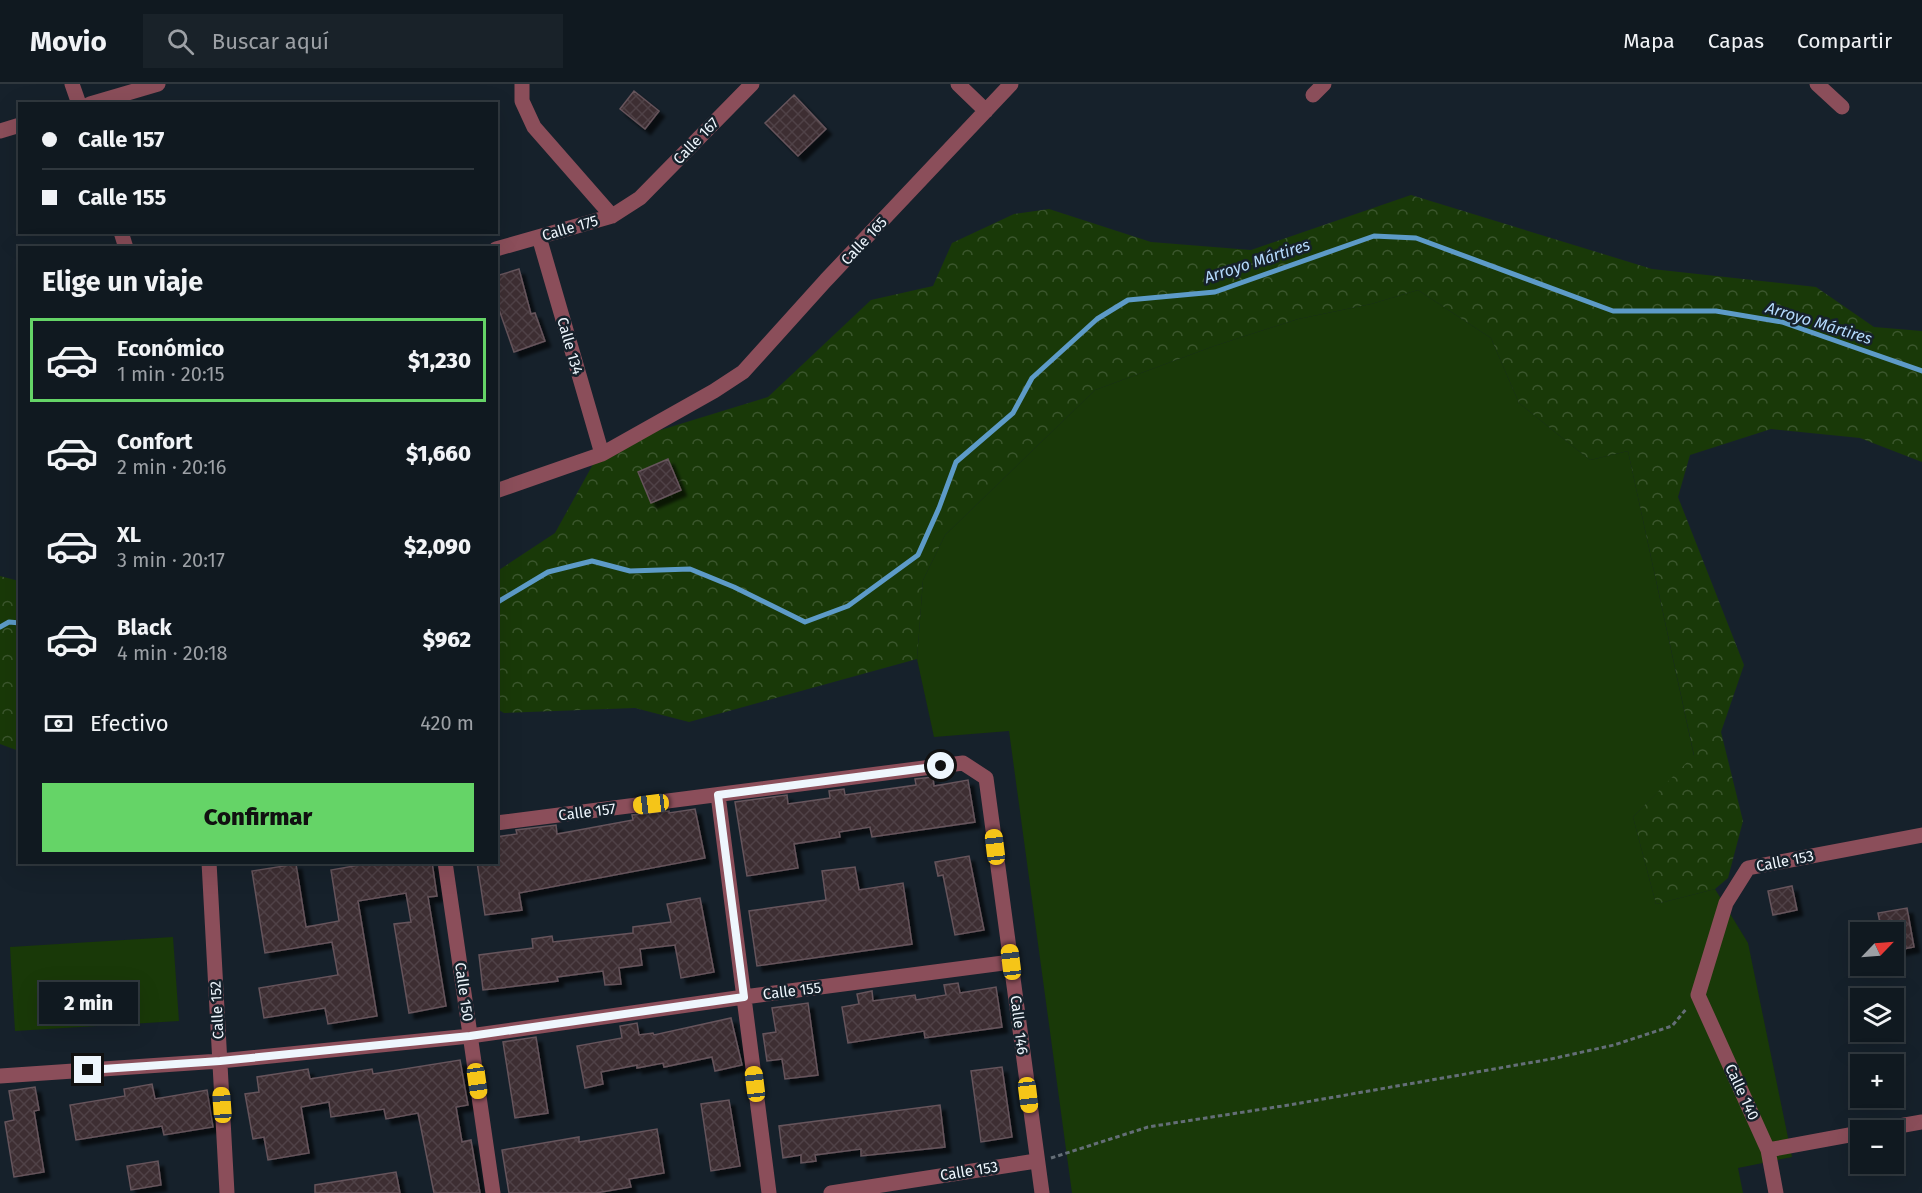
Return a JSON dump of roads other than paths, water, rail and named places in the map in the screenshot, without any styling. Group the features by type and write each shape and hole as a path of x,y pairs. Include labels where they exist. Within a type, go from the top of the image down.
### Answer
{"street":[{"path":"72,84 78,102"},
{"path":"97,102 158,84"},
{"path":"522,84 522,101 534,127 612,216"},
{"name":"Calle 167","path":"640,198 752,84"},
{"path":"958,84 986,111"},
{"name":"Calle 165","path":"498,490 602,454 714,391 743,372 826,280 1011,84"},
{"path":"1817,84 1842,107"},
{"path":"0,131 18,126"},
{"name":"Calle 175","path":"498,248 612,216 640,198"},
{"name":"Calle 134","path":"538,237 602,454"},
{"name":"Calle 157","path":"498,823 963,763"},
{"name":"Calle 146","path":"963,763 986,778 1042,1193"},
{"path":"718,795 769,1193"},
{"name":"Calle 153","path":"1698,995 1726,903 1748,868 1922,835"},
{"name":"Calle 152","path":"209,864 227,1193"},
{"name":"Calle 150","path":"445,864 493,1193"},
{"name":"Calle 155","path":"0,1076 220,1061 470,1036 1011,962"},
{"name":"Calle 140","path":"1698,995 1768,1150 1776,1193"},
{"path":"1904,1125 1922,1122"},
{"path":"1768,1150 1850,1135"},
{"name":"Calle 153","path":"831,1193 1036,1161"}],"waterway":[{"name":"Arroyo Mártires","path":"498,602 548,572 592,561 630,571 690,569 734,587 805,622 848,606 918,555 956,462 1013,413 1032,378 1097,319 1128,300 1215,292 1374,236 1416,238 1613,311 1716,311 1782,322 1922,371"},
{"name":"Arroyo Mártires","path":"0,627 9,622 18,623"}]}
